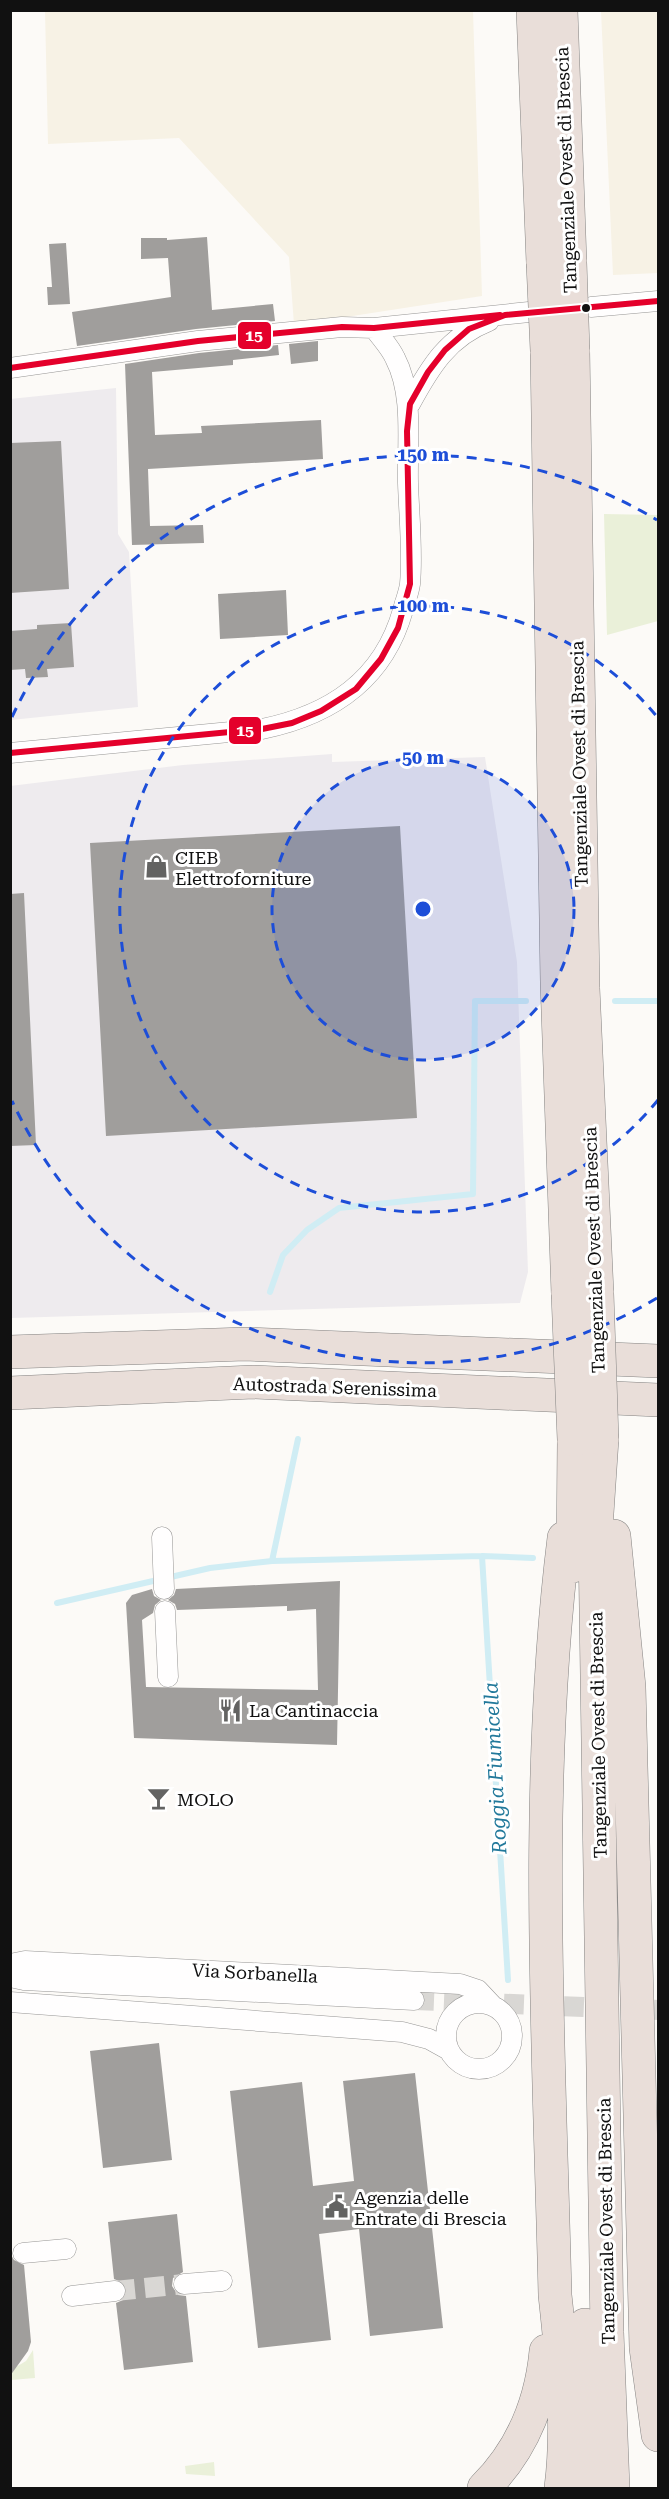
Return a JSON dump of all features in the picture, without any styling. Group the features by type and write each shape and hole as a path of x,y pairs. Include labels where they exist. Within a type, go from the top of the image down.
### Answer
{"highway":[{"name":"Tangenziale Ovest di Brescia","path":"533,10 556,263 583,976 583,1448 574,1640 587,2488"},
{"name":"Tangenziale Ovest di Brescia","path":"556,263 561,10"},
{"path":"10,1352 245,1344 658,1361"},
{"name":"Autostrada Serenissima","path":"10,1393 253,1382 658,1400"},
{"name":"Tangenziale Ovest di Brescia","path":"583,1448 595,1543 607,2332 613,2488"},
{"path":"583,1448 615,1541 629,1687 646,2348 658,2435"},
{"path":"561,2488 564,2462 561,2359 555,2295 544,1846 554,1623 583,1448"},
{"path":"634,1902 648,1980 652,2169 658,2227"},
{"path":"484,2488 498,2474 518,2445 534,2414 544,2380 555,2295"}],"street":[{"path":"591,307 658,301"},
{"path":"10,368 198,340 342,327 374,328 529,312"},
{"path":"10,753 262,729 292,723 321,711 356,689 381,659 398,628 410,585 407,431 410,404 428,372 445,350 469,328 505,315"},
{"path":"374,328 396,358 410,404"},
{"path":"162,1537 164,1589"},
{"path":"165,1611 168,1677"},
{"name":"Via Sorbanella","path":"10,1964 25,1961 460,1984 477,1990 493,2006"},
{"path":"15,1981 414,2000"},
{"path":"10,2002 402,2032 429,2039 447,2049"},
{"path":"480,2002 493,2006 503,2013 512,2031 510,2050 502,2061 491,2068 472,2068 454,2060 447,2049 445,2035 448,2023 456,2012 467,2005 480,2002"},
{"path":"23,2253 66,2249"},
{"path":"184,2284 222,2281"},
{"path":"72,2296 115,2291"}],"shaded area":[{"path":"45,11 473,11 482,296 294,325 289,257 179,138 48,144"},
{"path":"601,11 658,11 658,273 613,275"},
{"path":"116,388 118,534 129,552 138,707 11,720 10,399"},
{"path":"332,754 332,762 485,757 517,962 528,1272 520,1303 11,1318 10,786 183,765"}],"green space":[{"path":"604,514 658,515 658,621 607,635"},
{"path":"33,2350 35,2378 11,2380 11,2370 26,2361"},
{"path":"214,2462 215,2476 186,2474 185,2466"}],"building":[{"path":"207,237 212,310 273,304 275,321 196,329 77,346 72,312 171,297 168,258 141,259 141,238 167,238 167,240"},
{"path":"66,243 70,304 48,305 47,287 52,287 49,244"},
{"path":"318,341 318,361 291,364 289,344"},
{"path":"278,345 279,355 233,360 233,365 152,372 155,435 202,433 201,426 321,420 323,459 148,469 150,526 203,525 204,543 132,545 125,364"},
{"path":"61,441 69,589 10,593 10,443"},
{"path":"286,590 288,635 220,639 218,594"},
{"path":"71,623 74,667 47,669 48,677 26,678 25,669 10,670 10,631 37,629 37,625"},
{"path":"400,826 417,1118 106,1136 90,843"},
{"path":"24,893 36,1145 10,1146 10,894"},
{"path":"340,1581 337,1745 134,1738 126,1603 132,1595 152,1589 154,1596 161,1600 155,1605 153,1613 142,1620 146,1687 318,1690 316,1609 287,1611 287,1606 177,1610 175,1604 168,1600 174,1595 176,1589"},
{"path":"159,2043 172,2160 103,2168 90,2051"},
{"name":"Agenzia delle Entrate di Brescia","path":"415,2073 443,2328 370,2336 359,2229 319,2234 331,2340 258,2348 230,2091 302,2082 313,2186 354,2181 343,2081"},
{"path":"177,2214 183,2272 173,2278 172,2286 178,2295 186,2296 193,2362 124,2370 116,2303 123,2300 127,2290 124,2283 114,2279 108,2222"},
{"path":"10,2248 12,2248 11,2255 14,2260 24,2265 31,2342 28,2351 10,2376"}],"waterway":[{"name":"Roggia Fiumicella","path":"270,1292 283,1255 307,1230 339,1208 473,1194 475,1001 526,1001"},
{"name":"Roggia Fiumicella","path":"615,1001 658,1001"},
{"name":"Roggia Fiumicella","path":"57,1603 210,1568 272,1561 298,1439"},
{"name":"Roggia Fiumicella","path":"272,1561 482,1556"},
{"name":"Roggia Fiumicella","path":"508,1980 482,1556 533,1558"}],"tunnel":[{"path":"414,2000 658,2010"},
{"path":"115,2291 184,2284"}],"transit line":[{"name":"15","path":"10,753 262,729 292,723 321,711 356,689 381,659 398,628 410,584 407,431 410,404 428,372 445,350 469,329 505,315 658,301"},
{"name":"15","path":"10,368 198,341 342,327 374,328 500,315"}],"place":[{"name":"CIEB Elettroforniture","path":"157,867"},
{"name":"La Cantinaccia","path":"231,1710"},
{"name":"MOLO","path":"159,1799"},
{"name":"Agenzia delle Entrate di Brescia","path":"336,2207"}]}
